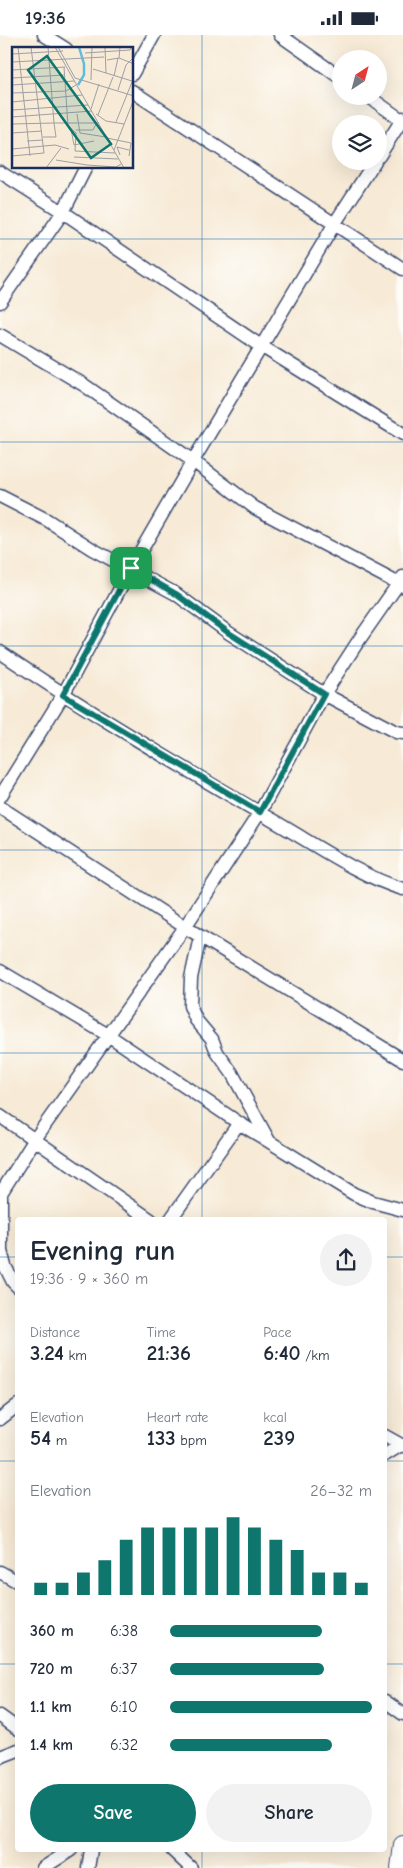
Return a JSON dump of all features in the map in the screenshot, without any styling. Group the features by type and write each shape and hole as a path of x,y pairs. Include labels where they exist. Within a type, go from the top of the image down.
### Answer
{"main road":[{"path":"400,1868 403,1845"}],"street":[{"path":"44,35 63,47"},
{"path":"134,70 154,35"},
{"path":"280,35 332,72"},
{"path":"134,92 403,269"},
{"path":"381,105 403,120 387,144"},
{"path":"0,302 63,213 85,169"},
{"path":"0,797 63,695 131,568 193,461 335,223 369,170"},
{"path":"0,172 261,346 403,433"},
{"path":"0,335 84,385 193,461 255,508 401,582 359,640 324,694 260,812 185,927 34,1139 2,1193 2,1268 15,1284"},
{"path":"0,496 48,520 92,549 131,568 176,594 229,633 324,694 403,733"},
{"path":"0,652 63,695 345,862 390,886 403,889"},
{"path":"0,807 200,937 403,1060"},
{"path":"200,937 191,977 190,1006 196,1020 212,1039 217,1051 251,1105 269,1141"},
{"path":"0,971 108,1035 239,1123 354,1194 373,1202 403,1210"},
{"path":"0,1117 147,1217"},
{"path":"172,1217 239,1123"},
{"path":"0,1419 15,1407"},
{"path":"387,1437 402,1445"},
{"path":"387,1454 402,1445"},
{"path":"0,1572 15,1580"},
{"path":"387,1702 403,1714"},
{"path":"0,1716 15,1727"},
{"path":"0,1757 15,1751"},
{"path":"43,1868 68,1852"},
{"path":"88,1868 91,1852"},
{"path":"174,1852 191,1868"}],"route":[{"path":"131,568 176,594 229,633 324,694 260,812 63,695 131,568"}]}
